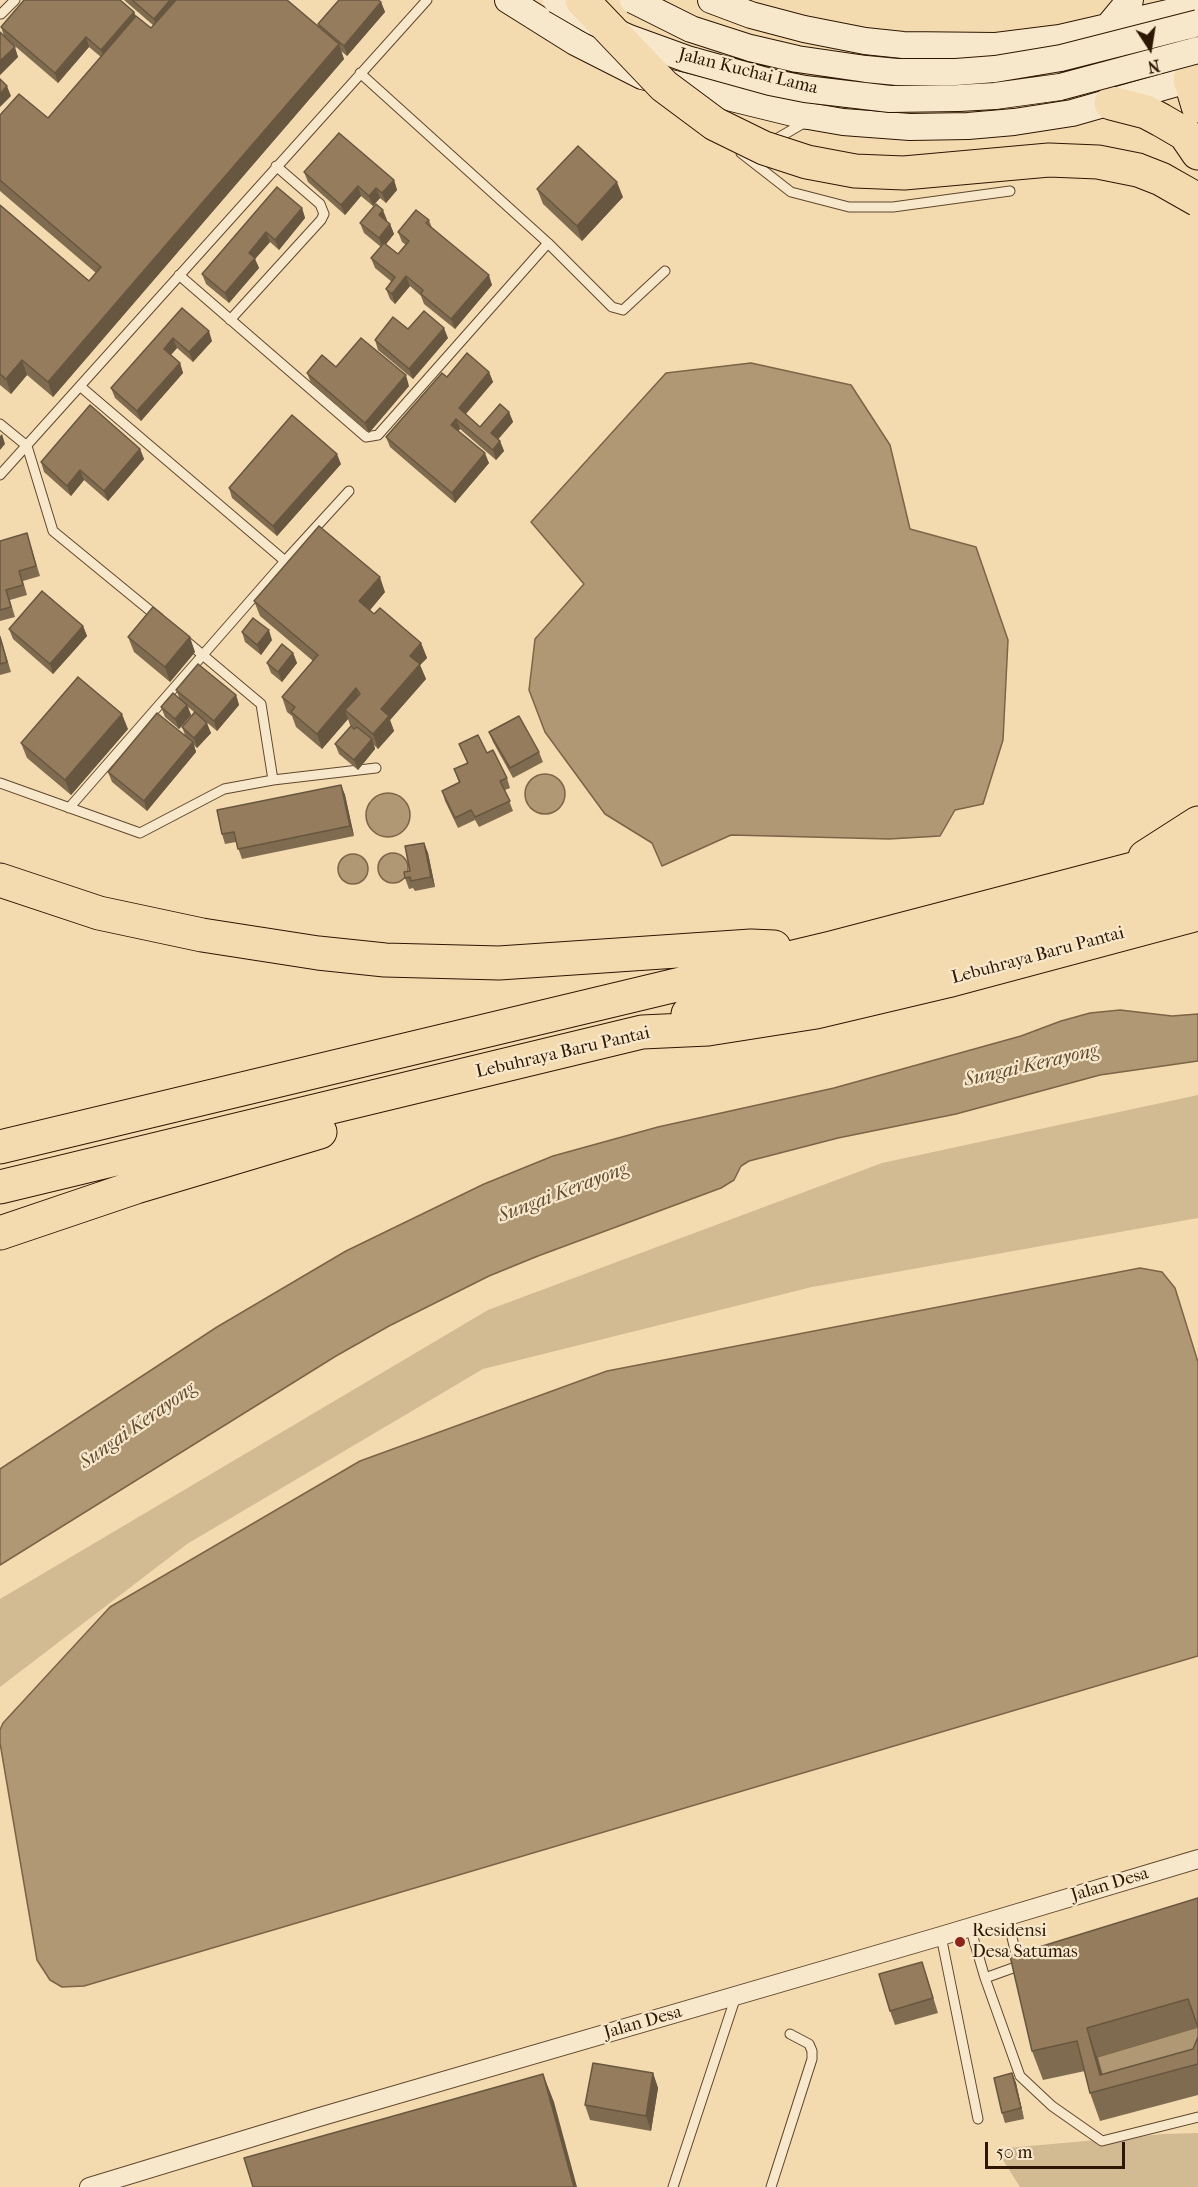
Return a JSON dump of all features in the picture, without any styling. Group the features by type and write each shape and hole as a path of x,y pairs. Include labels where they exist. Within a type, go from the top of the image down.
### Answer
{"highway":[{"path":"582,0 664,86 715,124 764,148 807,162 855,171 904,173 1049,160 1098,162 1138,170 1161,179 1198,200"},
{"path":"1111,103 1146,112 1161,120 1185,135 1198,153"},
{"path":"1120,872 1198,823"},
{"path":"0,1147 831,948 1198,852"},
{"path":"0,880 99,913 201,935 318,953 385,960 500,963 751,946 831,948"},
{"path":"642,1032 691,1013 1198,884"},
{"name":"Lebuhraya Baru Pantai","path":"0,1186 642,1032 708,1029 816,1012 947,981 1198,914"},
{"path":"0,1233 136,1187 341,1125 394,1092"}],"main road":[{"name":"Jalan Kuchai Lama","path":"508,0 575,42 642,76 797,114 843,122 910,127 1014,122 1072,113 1196,78"},
{"name":"Jalan Kuchai Lama","path":"556,0 628,38 687,59 770,82 805,89 890,99 959,98 994,96 1060,87 1196,78"},
{"name":"Jalan Kuchai Lama","path":"633,0 691,29 750,48 796,59 897,72 956,72 1039,62 1148,38 1198,23"},
{"path":"711,0 751,15 804,29 865,41 903,45 996,46 1060,38 1106,29 1167,7 1198,6"},
{"path":"1106,29 1130,0"},
{"path":"1167,7 1196,78"},
{"path":"1060,38 1075,45 1084,59 1089,84 1087,93 1072,113"}],"street":[{"name":"Jalan Desa","path":"89,2187 1198,1859"}],"lane":[{"path":"1,14 15,0"},
{"path":"0,475 424,4 413,0"},
{"path":"360,73 548,243 612,307 623,310 665,271"},
{"path":"642,76 718,136"},
{"path":"775,179 772,165 778,138 802,124 843,122"},
{"path":"737,150 791,192 849,207 893,207 1010,191"},
{"path":"230,320 324,214 321,204 276,166"},
{"path":"179,275 366,437 378,435 548,243"},
{"path":"81,387 285,561"},
{"path":"0,424 27,446 52,531 168,626"},
{"path":"69,808 349,491"},
{"path":"177,633 261,704 273,780"},
{"path":"0,783 140,833 224,789 273,780 376,768"},
{"path":"1007,1916 1019,1965"},
{"path":"970,1927 985,1978 1020,2076 1052,2106 1102,2141 1198,2117"},
{"path":"942,1936 978,2119"},
{"path":"985,1978 1030,1962"},
{"path":"673,2187 736,1996"},
{"path":"771,2187 812,2059 809,2044 790,2034"}],"shaded area":[{"path":"1198,1095 1198,1218 812,1287 483,1369 187,1544 0,1687 0,1599 488,1310 882,1163"},
{"path":"1198,2133 1198,2187 1020,2187 996,2149 1164,2134"}],"water":[{"path":"751,363 851,385 890,445 910,529 976,547 1008,640 1003,740 983,804 955,810 940,836 889,839 731,835 662,866 652,843 605,814 545,732 529,690 535,639 584,584 531,522 666,373"},
{"path":"545,774 553,775 559,780 564,786 564,802 559,808 553,813 545,814 537,813 531,808 526,802 525,794 526,786 531,780 537,775"},
{"path":"388,793 397,794 404,799 409,806 409,824 404,831 397,836 388,837 379,836 372,831 367,824 366,815 367,806 372,799 379,794"},
{"path":"393,853 399,854 407,862 407,874 399,882 393,883 387,882 379,874 378,868 379,862 387,854"},
{"path":"353,854 359,855 367,863 367,875 359,883 353,884 347,883 339,875 338,869 339,863 347,855"},
{"name":"Sungai Kerayong","path":"1120,1010 1172,1016 1198,1014 1198,1061 1100,1075 956,1114 838,1138 749,1161 741,1166 734,1180 721,1188 489,1276 389,1326 336,1356 0,1565 0,1469 217,1327 346,1251 484,1184 553,1156 658,1127 834,1088 1021,1036 1090,1013"},
{"path":"1140,1268 1162,1272 1175,1288 1198,1362 1198,1656 84,1986 62,1987 50,1980 37,1960 0,1743 0,1730 3,1723 110,1607 360,1461 607,1371"},
{"path":"1198,2027 1198,2079 1110,2103 1097,2057"}],"building":[{"path":"24,0 120,0 134,12 101,50 86,37 55,73 1,27"},
{"path":"132,0 170,0 154,19"},
{"path":"176,0 287,0 339,44 48,382 22,360 6,379 0,374 0,205 89,281 101,267 0,180 0,115 19,94 48,118 136,16 151,28"},
{"path":"339,0 378,0 381,2 344,46 318,24"},
{"path":"0,32 15,47 0,61"},
{"path":"0,79 7,86 0,94"},
{"path":"339,133 394,180 382,193 376,188 369,196 358,186 341,205 304,172"},
{"path":"578,146 617,182 577,226 537,189"},
{"path":"277,187 302,208 275,240 266,232 249,253 255,258 225,293 202,274"},
{"path":"376,204 383,210 379,215 390,224 379,238 360,223"},
{"path":"416,210 429,220 426,223 489,275 451,319 421,294 423,290 406,276 392,294 386,289 395,277 371,258 384,243 398,254 409,241 398,232"},
{"path":"182,308 209,331 189,352 173,338 164,349 180,363 137,411 111,388"},
{"path":"424,311 444,328 409,369 375,340 393,317 408,329"},
{"path":"361,338 406,375 365,423 307,373 322,355 336,367"},
{"path":"467,353 489,372 459,408 480,427 500,404 509,412 491,433 500,441 493,450 456,419 451,425 485,453 452,493 386,437 442,373 447,377"},
{"path":"90,405 140,449 104,491 80,470 67,486 41,462"},
{"path":"292,415 337,454 273,526 229,488"},
{"path":"319,526 380,577 359,601 374,614 380,608 421,643 410,656 420,664 381,709 389,716 373,734 345,710 360,694 356,688 317,734 291,712 295,707 282,697 318,655 254,601"},
{"path":"27,533 36,566 19,571 23,585 6,590 11,607 0,610 0,541"},
{"path":"42,591 83,626 50,664 9,629"},
{"path":"153,607 190,637 165,667 128,637"},
{"path":"253,618 269,630 257,645 242,632"},
{"path":"0,637 7,662 0,664"},
{"path":"282,644 293,653 278,672 267,663"},
{"path":"198,664 236,695 214,721 176,690"},
{"path":"78,677 122,714 65,780 21,743"},
{"path":"173,693 187,705 175,719 161,707"},
{"path":"195,712 207,723 194,738 182,727"},
{"path":"157,713 193,742 144,801 108,772"},
{"path":"519,716 539,752 510,768 489,732"},
{"path":"351,726 354,729 357,727 372,739 354,760 335,744"},
{"path":"478,735 487,753 493,750 507,778 500,781 510,801 475,817 471,810 455,818 442,791 460,782 454,769 468,763 459,744"},
{"path":"341,785 350,826 238,849 234,832 222,834 217,810"},
{"path":"424,843 431,877 411,881 410,877 405,878 404,872 410,871 405,846"},
{"path":"1198,1898 1198,2027 1188,1999 1087,2028 1100,2075 1193,2049 1198,2037 1198,2064 1090,2093 1077,2041 1032,2051 1010,1956"},
{"path":"922,1962 933,1998 890,2011 879,1974"},
{"path":"593,2063 653,2073 646,2116 585,2105"},
{"path":"1012,2073 1021,2108 1002,2113 994,2078"},
{"path":"543,2074 574,2187 253,2187 244,2158"}],"place":[{"name":"Residensi Desa Satumas","path":"960,1942"}]}
